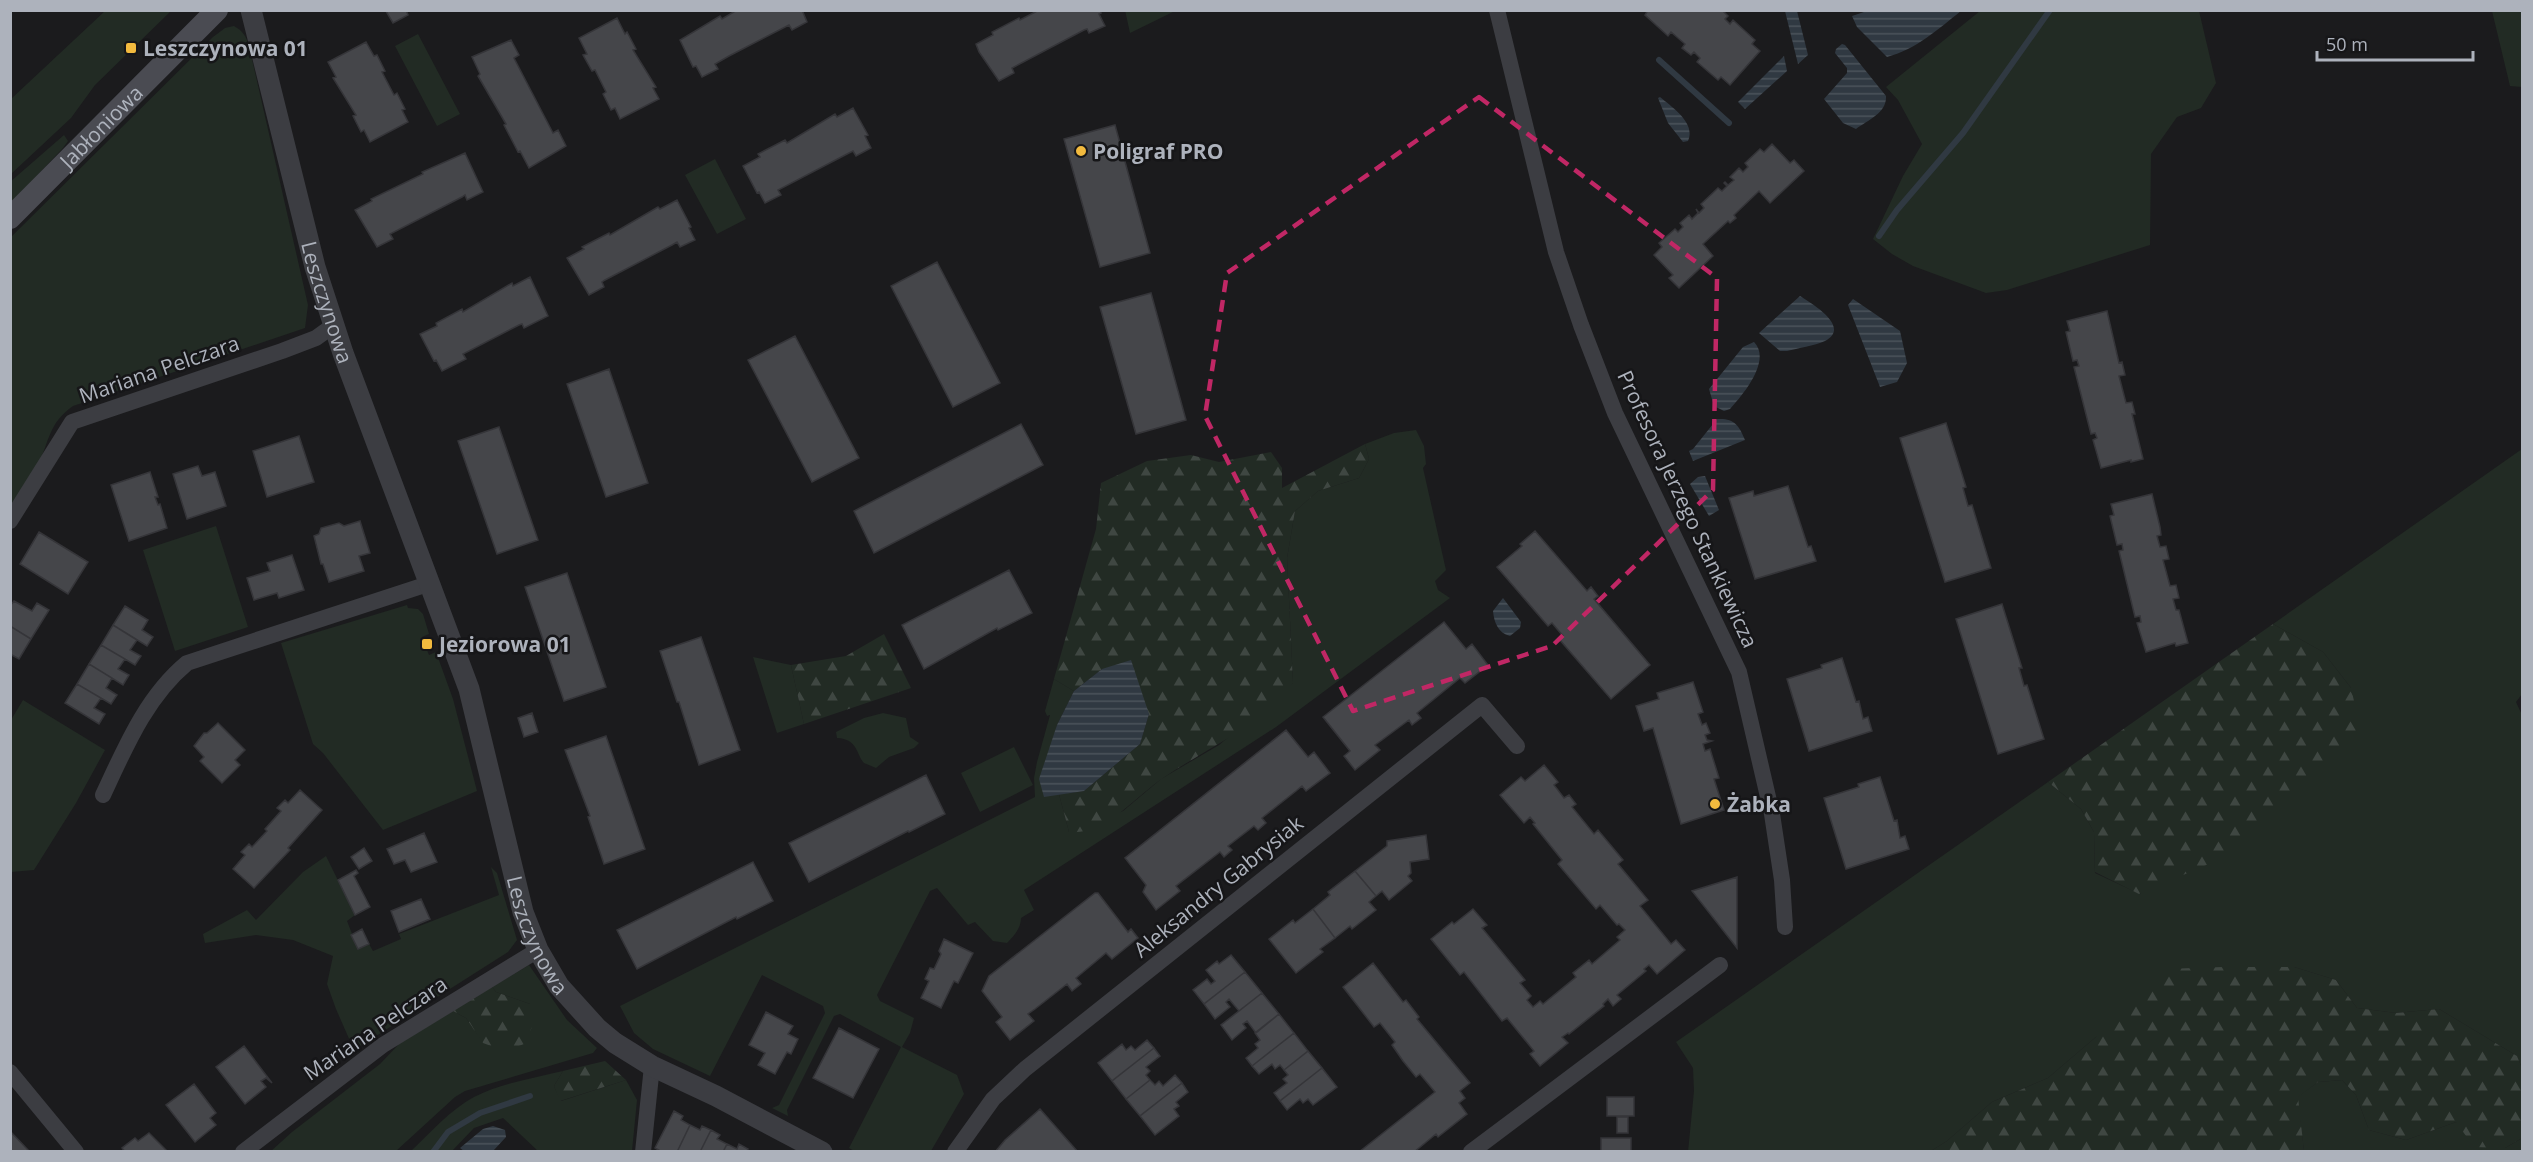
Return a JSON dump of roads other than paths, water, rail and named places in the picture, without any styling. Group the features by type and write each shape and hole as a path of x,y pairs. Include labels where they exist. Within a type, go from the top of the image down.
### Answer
{"main road":[{"name":"Jabłoniowa","path":"10,218 217,10"}],"street":[{"name":"Leszczynowa","path":"251,10 315,267 334,325 469,689 523,912 538,950 560,986 597,1028 615,1043 652,1066 716,1096 822,1152"},
{"name":"Profesora Jerzego Stankiewicza","path":"1497,10 1556,252 1581,325 1615,413 1739,672 1772,814 1782,880 1785,927"},
{"name":"Mariana Pelczara","path":"10,521 72,422 282,351 316,338 334,325"},
{"path":"104,795 154,696 170,677 187,663 431,583"},
{"name":"Aleksandry Gabrysiak","path":"955,1152 993,1099 1024,1069 1482,705 1517,746"},
{"name":"Mariana Pelczara","path":"243,1152 375,1051 538,950"},
{"path":"1471,1152 1720,965"},
{"path":"642,1152 652,1066"},
{"path":"10,1071 76,1152"}],"waterway":[{"path":"1879,236 1897,210 1963,133 2050,10"},
{"path":"1659,60 1729,123"},
{"path":"433,1152 448,1132 480,1113 530,1096"}],"place":[{"name":"Leszczynowa 01","path":"131,48"},
{"name":"Poligraf PRO","path":"1081,151"},
{"name":"Jeziorowa 01","path":"427,644"},
{"name":"Żabka","path":"1715,804"}]}
